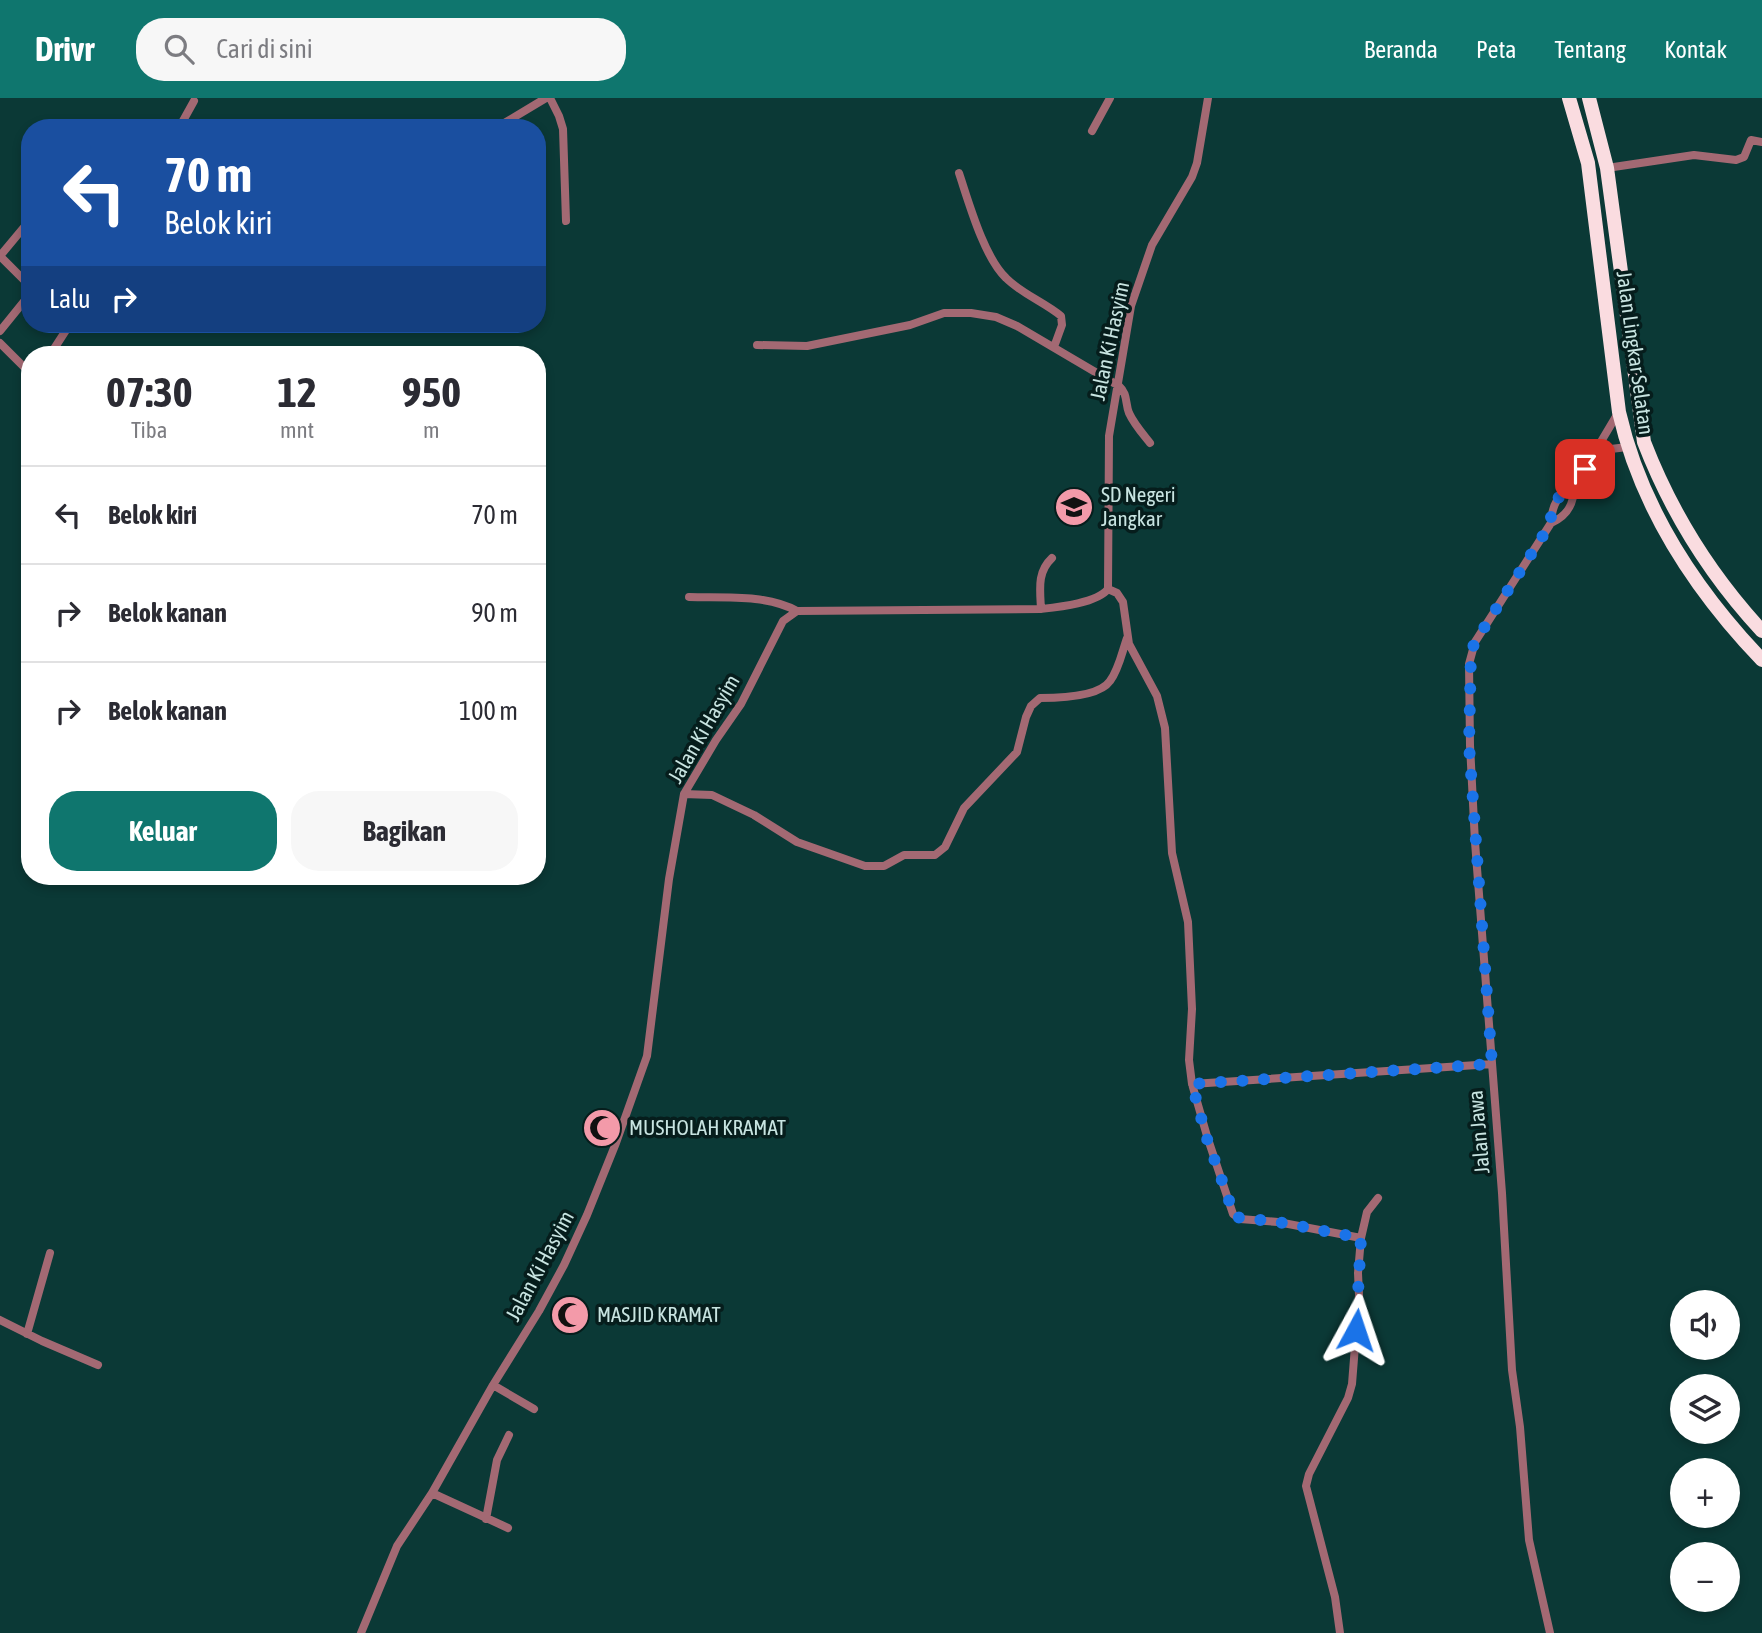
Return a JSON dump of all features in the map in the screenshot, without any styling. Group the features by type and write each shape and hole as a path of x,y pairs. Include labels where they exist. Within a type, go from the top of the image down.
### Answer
{"highway":[{"name":"Jalan Lingkar Selatan","path":"1569,98 1587,163 1619,412 1627,447 1657,516 1694,579 1729,625 1762,660"},
{"name":"Jalan Lingkar Selatan","path":"1589,98 1607,168 1644,442 1659,481 1679,518 1711,568 1762,631"},
{"path":"1645,490 1659,481"}],"street":[{"path":"512,119 548,98 559,116 563,130 566,221"},
{"path":"1092,131 1110,98"},
{"name":"Jalan Ki Hasyim","path":"1108,589 1109,436 1131,306 1152,245 1183,194 1197,163 1208,98"},
{"path":"184,119 194,102"},
{"path":"1607,168 1701,154 1736,160 1744,157 1751,140 1762,142"},
{"path":"959,173 977,224 1001,272 1015,286 1061,316 1062,325 1054,347"},
{"path":"21,231 0,257 21,277"},
{"path":"0,331 21,305"},
{"path":"757,345 807,346 910,325 944,313 984,315 1007,321 1119,386 1126,394 1126,405 1134,423 1150,443"},
{"path":"0,343 21,364"},
{"name":"Jalan Jawa","path":"1551,523 1563,518 1574,499 1574,487 1619,412"},
{"path":"1595,451 1627,447"},
{"name":"Jalan Jawa","path":"1550,1633 1529,1540 1520,1427 1512,1370 1469,745 1469,664 1475,642 1551,523 1551,512 1561,493 1574,487"},
{"path":"1109,522 1152,517"},
{"path":"1041,609 1041,573 1044,565 1052,558"},
{"path":"689,597 761,600 788,606 797,611 1041,609 1068,606 1098,597 1108,589 1117,593 1123,602 1129,644 1157,696 1165,728 1172,853 1188,922 1192,1009 1188,1040 1192,1084 1206,1136 1235,1217 1278,1222 1361,1238"},
{"name":"Jalan Ki Hasyim","path":"361,1633 397,1546 432,1493 564,1265 592,1203 642,1071 649,1043 669,879 684,794 741,704 783,621 797,611"},
{"path":"684,794 712,795 797,842 865,866 884,866 904,855 935,855 945,847 964,808 1017,752 1026,717 1035,701 1040,698 1083,695 1107,685 1114,674 1128,636"},
{"path":"1192,1084 1492,1064"},
{"path":"1340,1633 1335,1597 1306,1486 1309,1474 1348,1398 1352,1384 1361,1238 1367,1212 1378,1198"},
{"path":"27,1334 50,1254"},
{"path":"0,1320 98,1365"},
{"path":"493,1385 534,1409"},
{"path":"486,1519 497,1460 509,1435"},
{"path":"432,1493 508,1528"}],"place":[{"name":"SD Negeri Jangkar","path":"1074,507"},
{"name":"MUSHOLAH KRAMAT","path":"602,1128"},
{"name":"MASJID KRAMAT","path":"570,1315"}],"route":[{"path":"1356,1330 1361,1238 1278,1222 1235,1217 1206,1136 1192,1084 1492,1064 1469,745 1469,664 1475,642 1551,523 1551,512 1561,493 1574,487 1585,469"}]}
